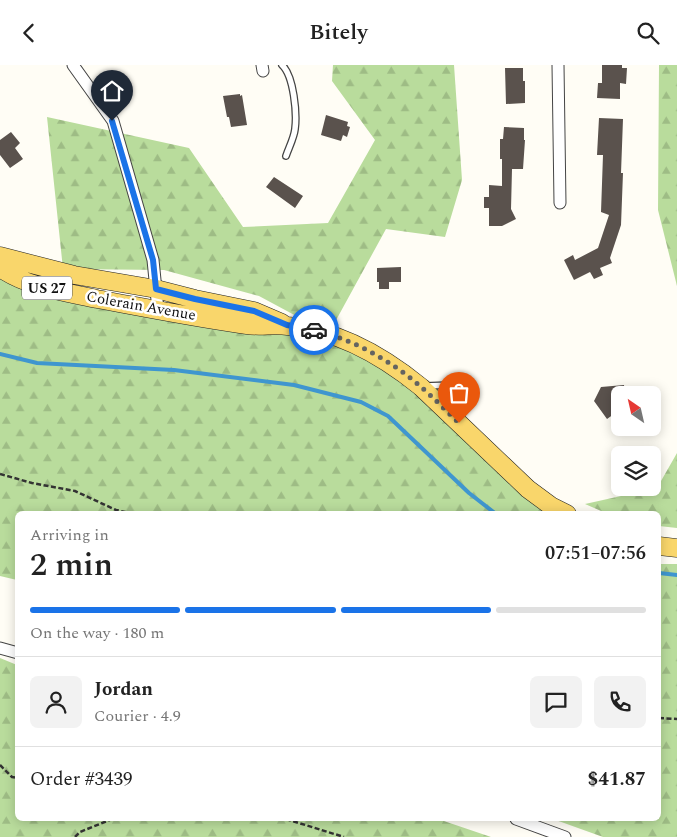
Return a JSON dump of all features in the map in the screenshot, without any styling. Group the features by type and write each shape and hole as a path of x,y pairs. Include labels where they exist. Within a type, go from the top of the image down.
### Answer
{"main road":[{"name":"Colerain Avenue","path":"0,256 74,275 156,289 254,311 287,325"},
{"name":"Colerain Avenue","path":"0,268 7,273 40,287 158,311 250,325 287,325 329,333 385,360 421,387 528,489 562,511"},
{"path":"661,546 677,548"}],"street":[{"path":"73,65 112,121 153,260 158,311"},
{"path":"558,65 560,203"},
{"path":"0,647 15,652"},
{"path":"521,821 565,837"}],"lane":[{"path":"282,65 286,69 292,86 296,114 295,131 286,156"},
{"path":"421,387 452,385"}],"path":[{"path":"0,474 32,483 75,491 120,511"},
{"path":"661,718 677,719"},
{"path":"0,765 12,777 15,778"},
{"path":"75,837 80,832 107,821"},
{"path":"292,821 344,837"}],"green space":[{"path":"333,65 454,65 462,180 445,237 386,229 329,333 385,360 550,511 15,511 15,580 0,576 0,268 40,287 326,332 259,296 164,270 63,269 47,117 189,148 243,227 328,223 375,140 332,81"},
{"path":"659,65 677,65 677,286 658,210"},
{"path":"677,453 677,528 661,526 661,511 601,511 585,504 621,496 661,496 661,481"},
{"path":"661,564 677,564 677,837 603,837 559,821 661,821"},
{"path":"0,658 15,664 15,821 444,821 491,837 0,837"}],"building":[{"path":"602,65 622,65 622,68 627,68 626,84 620,83 620,99 597,98 598,83 602,83"},
{"path":"505,68 523,68 525,103 506,104"},
{"path":"240,94 240,96 242,95 247,125 231,127 223,96"},
{"path":"326,115 348,122 347,126 350,127 347,137 343,135 341,141 321,135"},
{"path":"599,118 623,119 621,225 610,258 612,263 600,268 603,275 594,279 590,272 574,280 564,260 573,255 575,260 598,248 609,215 601,212 603,155 597,155"},
{"path":"504,127 524,128 523,169 512,169 511,209 516,219 502,226 489,226 489,208 484,208 484,197 489,197 489,185 502,186 500,139 503,139"},
{"path":"11,132 20,143 15,148 23,159 10,168 0,155 0,140"},
{"path":"274,177 303,196 295,208 266,187"},
{"path":"401,267 401,282 389,282 389,289 379,289 377,268"},
{"path":"611,386 611,416 607,419 594,401 601,387"}],"waterway":[{"path":"0,354 37,363 174,370 294,385 361,402 388,416 469,493 492,511"},
{"path":"661,573 677,575"}],"way so far":[{"path":"314,330 329,333 385,360 407,375 459,423"}],"route":[{"path":"112,121 153,260 156,289 254,311 287,325 314,330"}]}
